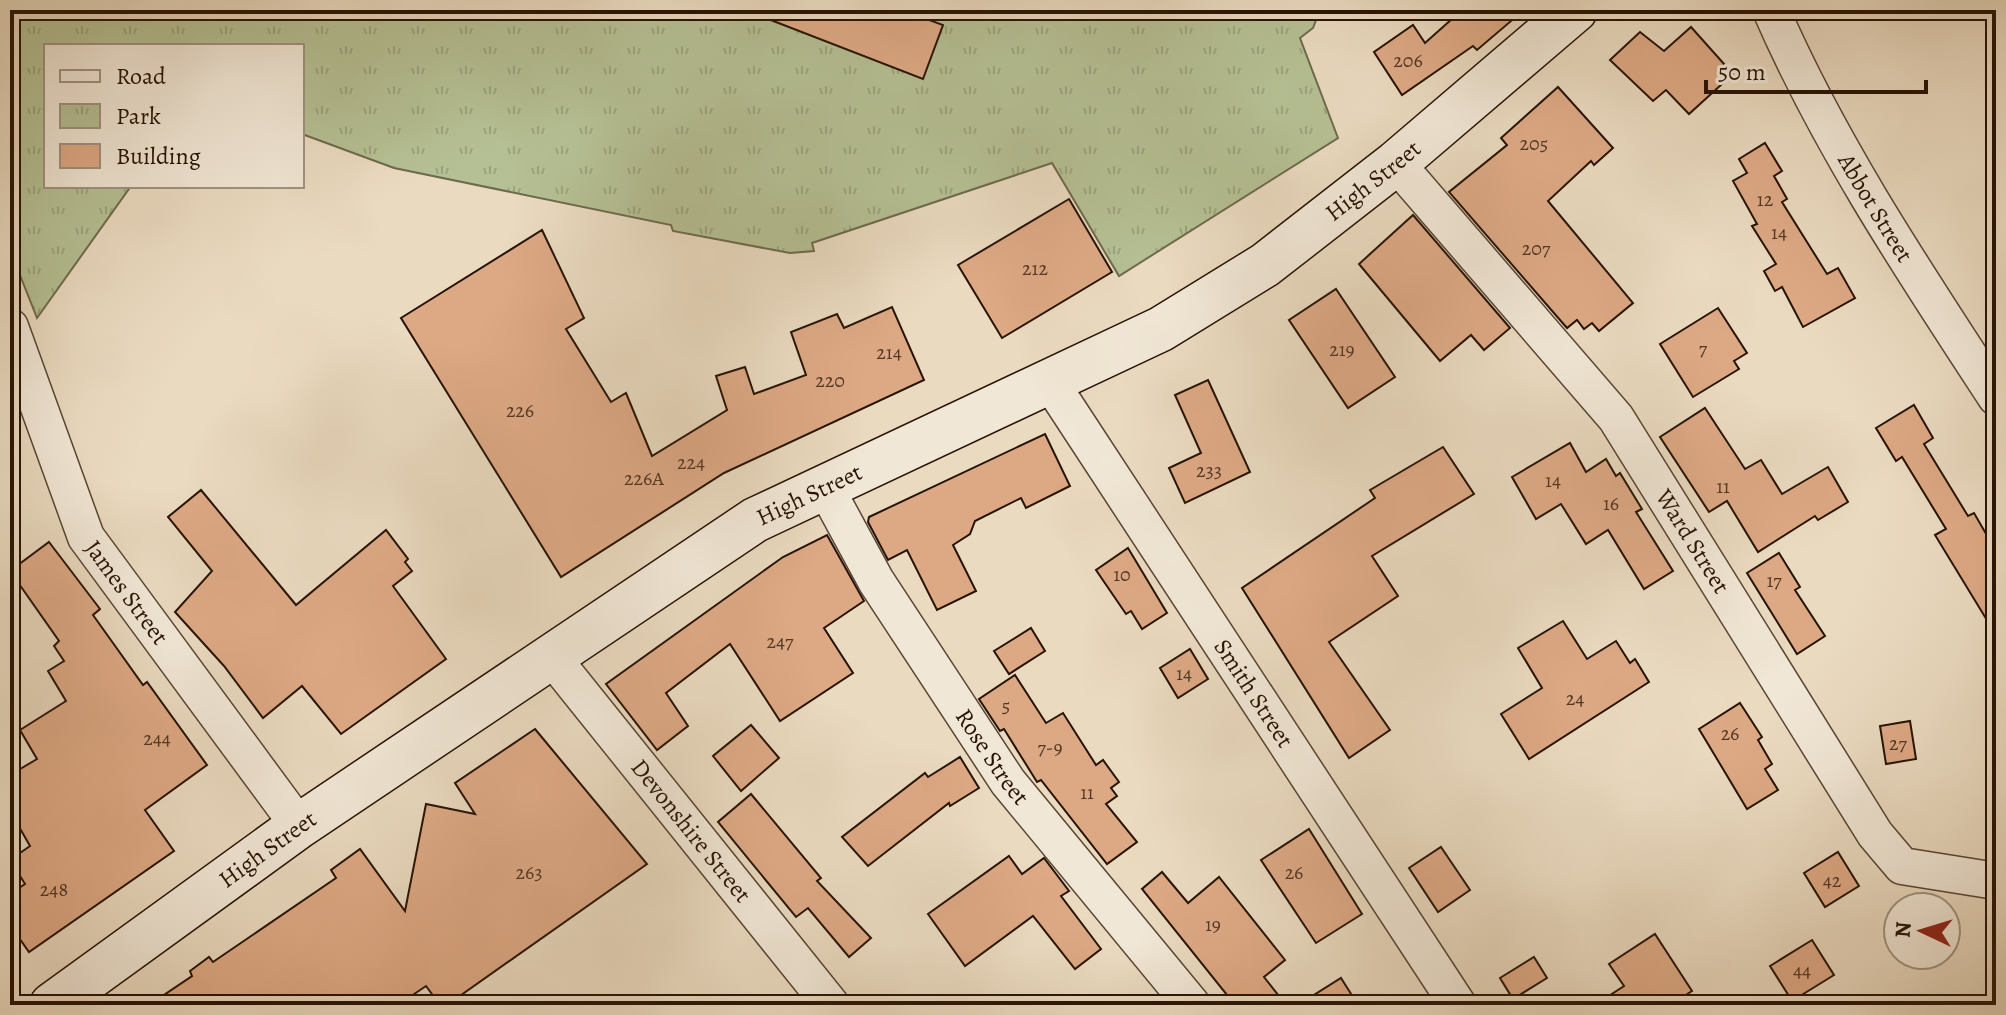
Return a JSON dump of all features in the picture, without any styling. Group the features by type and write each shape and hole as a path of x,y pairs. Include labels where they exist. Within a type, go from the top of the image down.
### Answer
{"main road":[{"name":"High Street","path":"52,1005 299,826 755,520 1161,329 1216,297 1324,222 1575,10"}],"street":[{"name":"Abbot Street","path":"1771,10 1814,97 1857,173 1928,293 1996,397"},
{"name":"Ward Street","path":"1396,163 1616,418 1875,834 1902,866 1996,881"},
{"name":"James Street","path":"10,327 86,537 299,826"},
{"name":"Smith Street","path":"1050,382 1458,1005"},
{"name":"Rose Street","path":"824,485 876,581 1008,782 1192,1005"},
{"name":"Devonshire Street","path":"551,656 831,1005"}],"green space":[{"path":"10,10 1320,10 1313,28 1300,38 1338,138 1119,276 1052,163 812,243 814,251 790,253 673,231 671,225 394,168 304,135 304,44 44,44 44,188 130,188 37,318 10,250"}],"building":[{"path":"745,10 902,10 943,25 923,79"},
{"path":"1462,10 1524,10 1477,50 1473,46 1402,95 1374,52 1413,25 1425,43"},
{"path":"1691,27 1733,74 1689,114 1666,90 1653,101 1610,60 1640,32 1664,51"},
{"path":"1558,87 1613,148 1594,165 1591,161 1548,201 1633,303 1599,331 1592,323 1584,329 1577,320 1567,328 1449,192 1507,145 1501,138"},
{"path":"1765,143 1782,171 1774,176 1787,199 1782,202 1827,274 1838,268 1855,298 1803,327 1782,287 1775,291 1764,271 1776,264 1752,226 1757,224 1733,181 1747,173 1739,159"},
{"path":"1069,199 1112,272 1002,338 958,265"},
{"path":"1413,215 1510,328 1484,350 1471,335 1440,361 1359,264"},
{"path":"542,230 584,318 566,329 611,402 626,393 652,456 727,410 716,376 745,367 754,394 806,375 791,332 837,314 844,328 892,307 924,380 724,473 561,577 401,318"},
{"path":"1336,289 1395,377 1348,408 1289,320"},
{"path":"1718,308 1747,353 1734,361 1739,369 1693,397 1660,344"},
{"path":"1208,380 1250,472 1185,503 1169,468 1201,453 1175,395"},
{"path":"1914,405 1933,438 1924,444 1968,516 1974,513 1996,551 1996,635 1935,535 1946,529 1902,457 1896,461 1876,428"},
{"path":"1705,408 1745,469 1761,460 1782,494 1828,467 1848,502 1818,520 1815,516 1758,552 1727,501 1709,512 1660,437"},
{"path":"1045,434 1070,486 1026,508 1021,498 975,521 970,534 953,545 976,591 937,610 907,550 888,560 868,522 869,517"},
{"path":"1570,443 1586,472 1606,459 1616,476 1620,473 1642,509 1636,512 1673,571 1644,589 1608,530 1586,544 1561,504 1536,519 1512,477"},
{"path":"1443,447 1474,494 1372,556 1398,596 1329,642 1390,730 1349,758 1242,588 1375,498 1370,490"},
{"path":"201,490 296,605 386,530 408,559 405,562 412,571 393,586 446,659 341,734 302,686 263,718 224,666 175,612 212,571 168,517"},
{"path":"827,535 864,601 824,628 853,673 780,721 730,644 666,693 688,726 657,750 606,684 783,557"},
{"path":"49,542 100,609 93,615 143,685 147,682 207,765 145,810 174,851 29,952 10,925 10,894 25,884 10,860 30,846 10,811 10,775 37,759 20,730 66,701 48,671 64,661 54,646 59,641 10,571"},
{"path":"1128,548 1167,613 1142,629 1131,611 1126,614 1096,570"},
{"path":"1779,553 1800,587 1795,590 1825,636 1797,654 1747,573"},
{"path":"1563,621 1587,659 1616,641 1630,663 1635,659 1649,682 1529,759 1501,714 1542,688 1518,648"},
{"path":"1031,628 1045,651 1009,674 994,651"},
{"path":"1190,649 1208,679 1178,698 1160,668"},
{"path":"1015,675 1046,723 1063,713 1096,765 1103,760 1119,782 1111,788 1117,796 1106,804 1137,842 1107,864 1041,780 1037,782 1004,729 1000,731 979,699"},
{"path":"1740,703 1762,737 1758,740 1772,764 1765,769 1778,790 1747,809 1699,729"},
{"path":"1910,721 1916,759 1886,764 1880,726"},
{"path":"751,725 779,758 741,791 713,756"},
{"path":"535,729 647,864 447,1005 440,1005 426,986 398,1005 149,1005 192,976 190,971 209,957 213,962 336,878 331,870 360,849 405,911 426,804 475,814 455,783"},
{"path":"960,757 979,788 950,806 949,803 868,866 842,837 925,773 928,777"},
{"path":"751,794 821,878 817,881 871,938 849,957 808,908 796,917 718,822"},
{"path":"1309,829 1362,914 1316,943 1261,860"},
{"path":"1441,847 1470,890 1438,912 1409,868"},
{"path":"1838,852 1859,886 1825,907 1804,873"},
{"path":"1009,856 1022,874 1044,858 1069,891 1061,896 1101,949 1075,969 1033,916 965,966 928,914"},
{"path":"1162,872 1188,903 1219,877 1285,960 1264,977 1286,1005 1235,1005 1142,889"},
{"path":"1655,934 1692,991 1670,1005 1595,1005 1624,986 1609,964"},
{"path":"1812,940 1834,975 1792,1001 1770,966"},
{"path":"1534,957 1547,978 1513,999 1500,978"},
{"path":"1341,978 1358,1005 1298,1005"}]}
